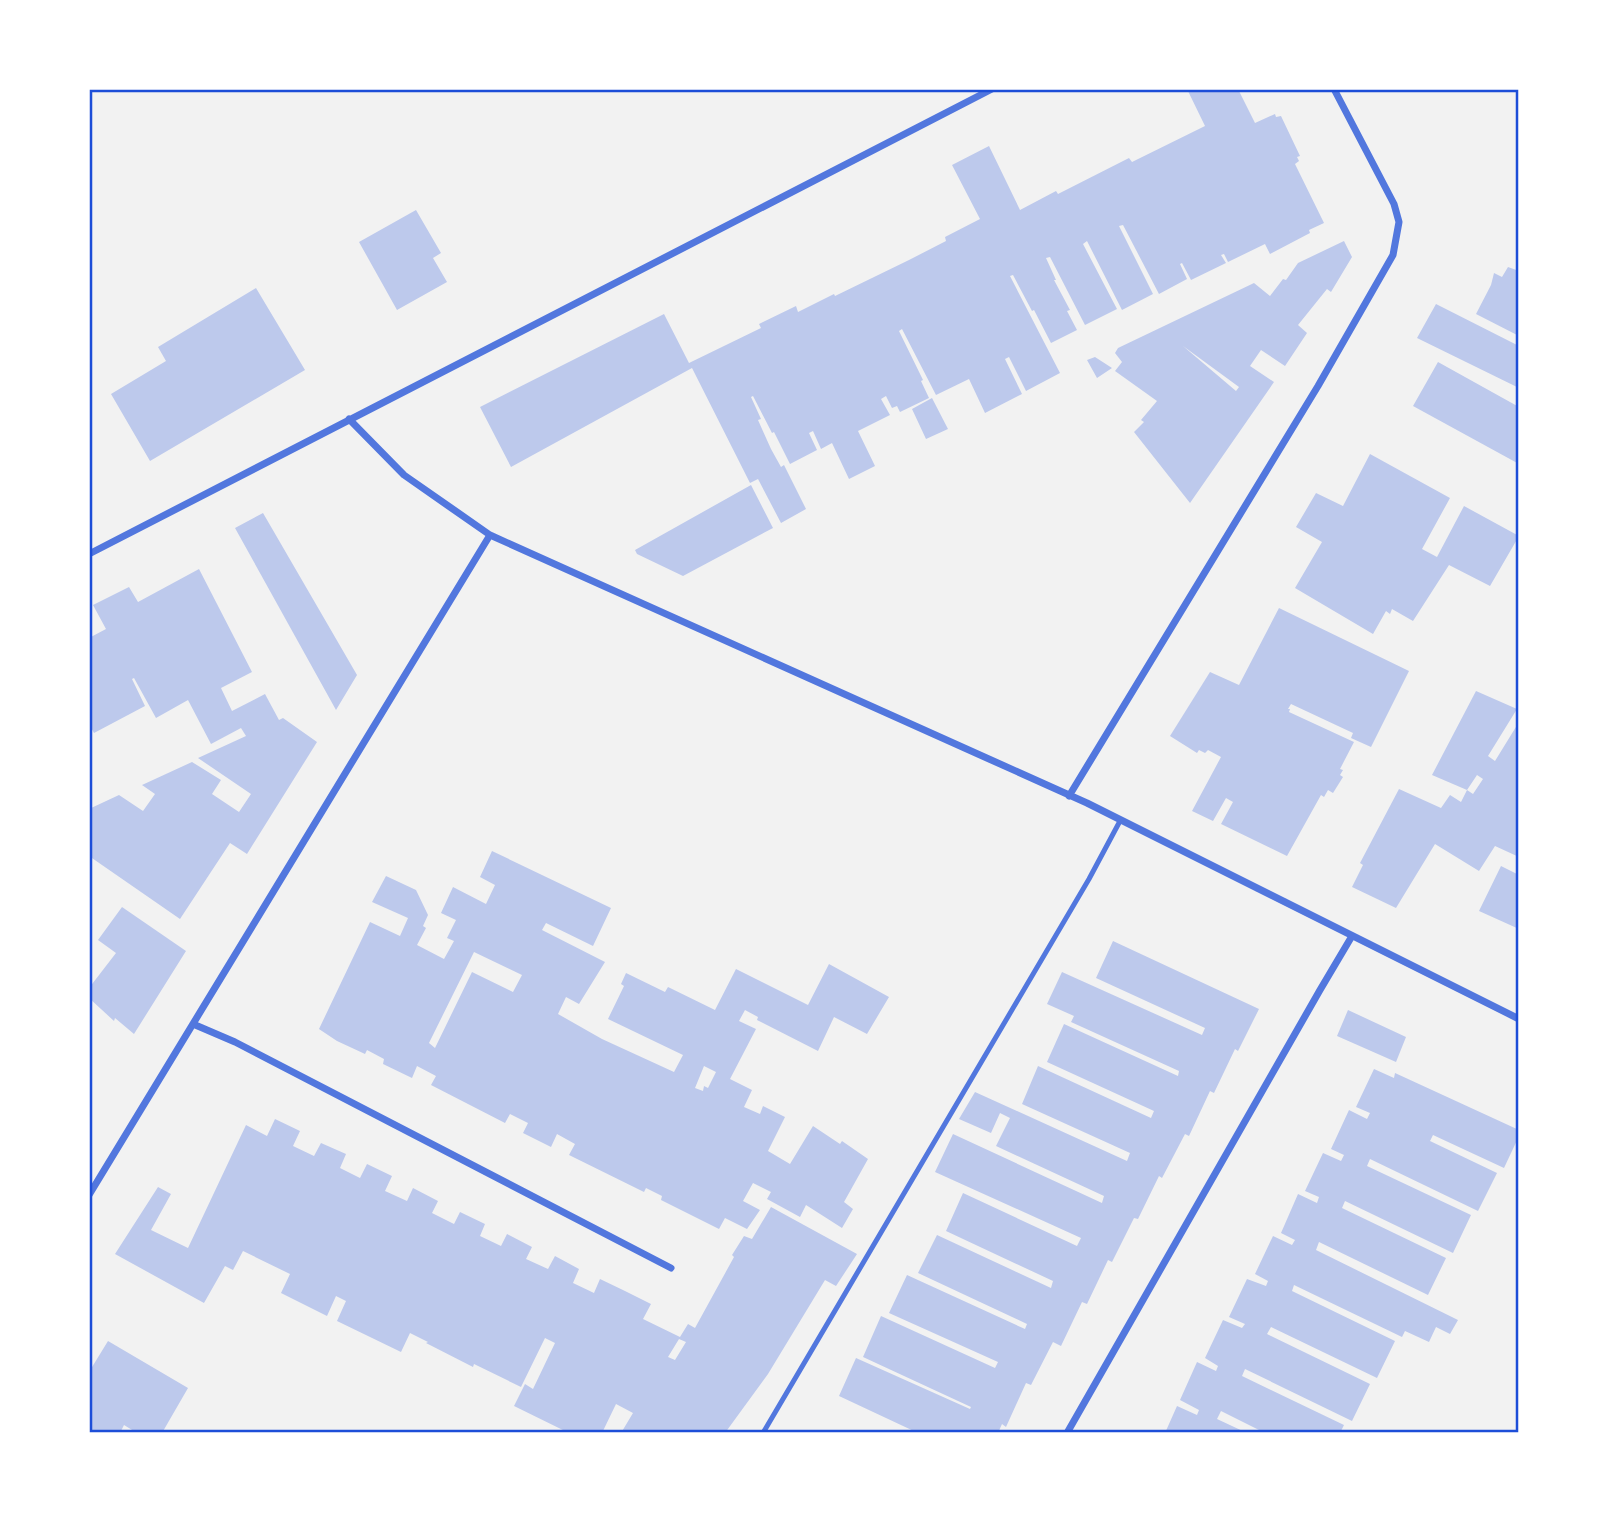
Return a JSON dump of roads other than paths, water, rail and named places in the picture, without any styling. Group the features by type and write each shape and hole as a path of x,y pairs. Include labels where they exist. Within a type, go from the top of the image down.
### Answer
{"street":[{"path":"89,554 992,89"},
{"path":"1069,796 1318,386 1393,255 1399,222 1394,204 1334,89"},
{"path":"349,419 404,475 490,535 1069,796 1519,1019"},
{"path":"89,1195 490,535"},
{"path":"1067,1433 1352,936"},
{"path":"193,1024 235,1042 671,1268"}],"lane":[{"path":"763,1433 1089,879 1120,821"}]}
